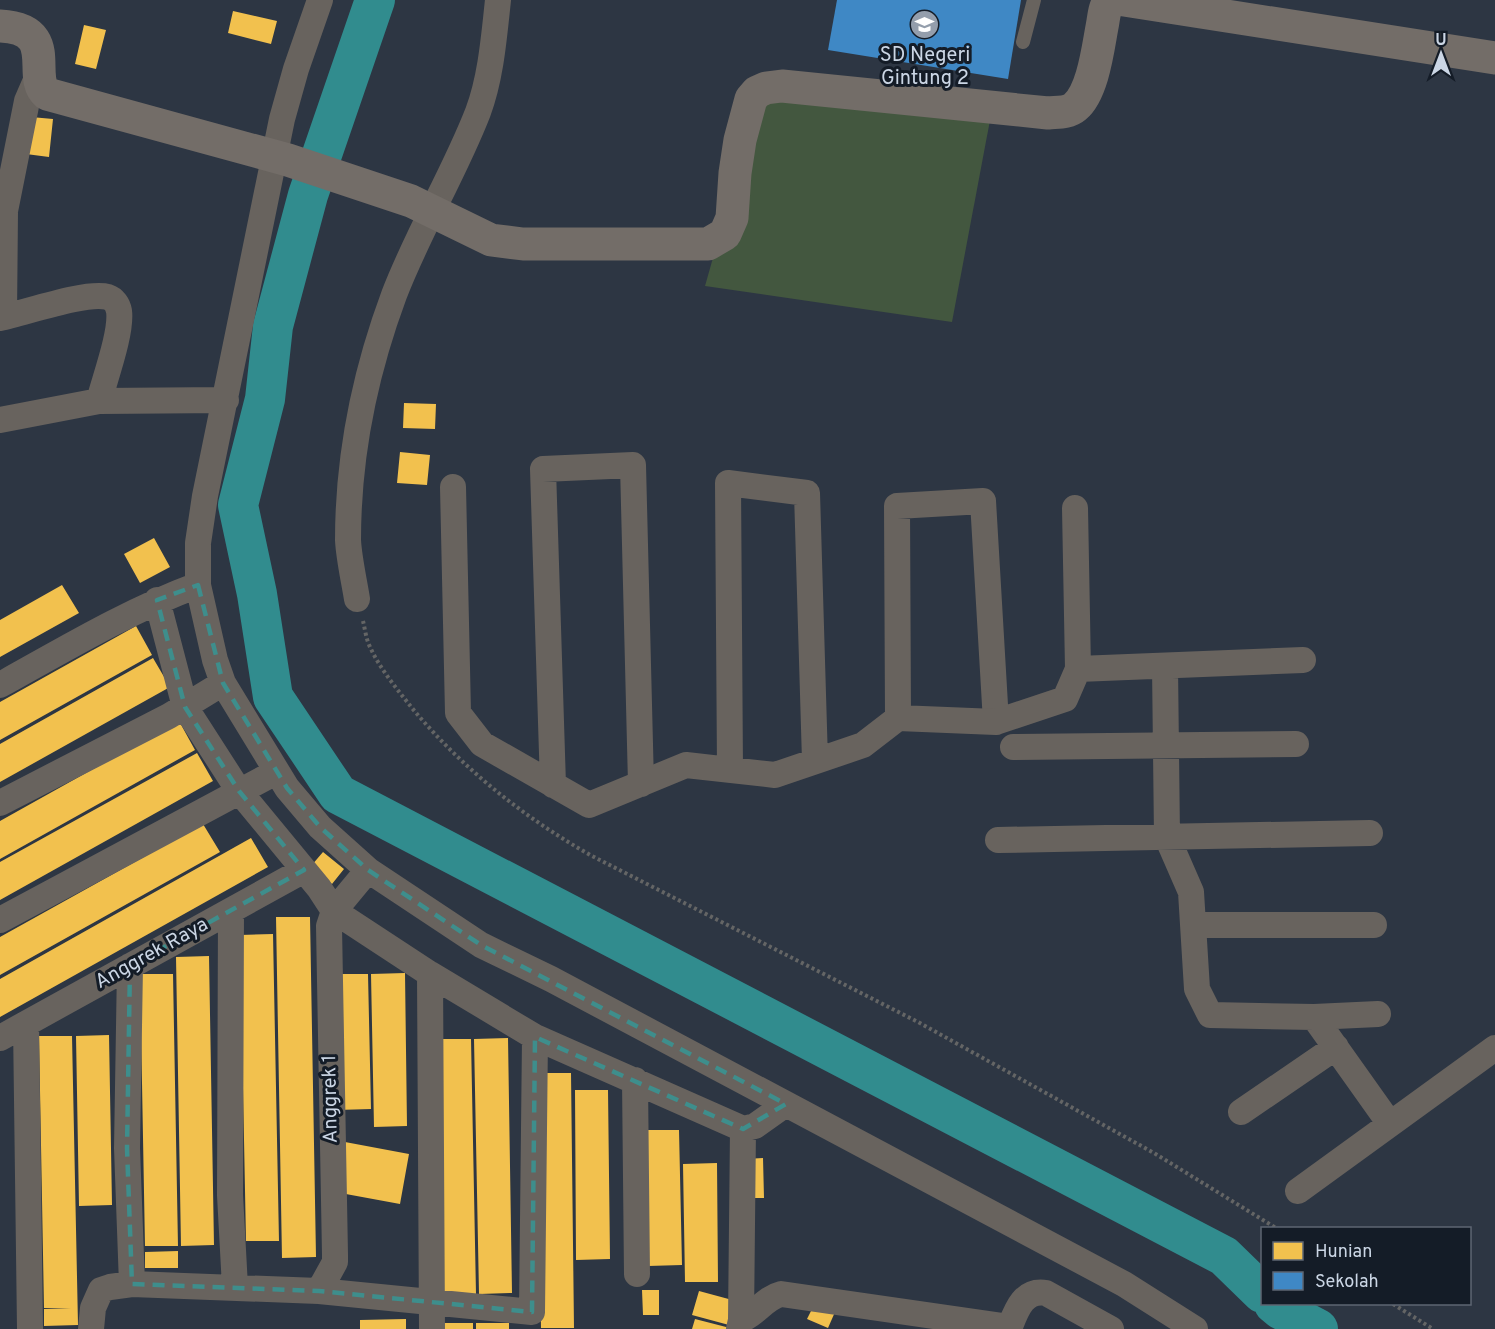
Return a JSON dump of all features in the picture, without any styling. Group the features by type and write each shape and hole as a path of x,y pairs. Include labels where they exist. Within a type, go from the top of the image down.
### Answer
{"street":[{"path":"320,0 296,69 281,158 200,522 198,585 219,685 286,788 364,875 481,945 551,979 780,1108 1124,1284 1195,1329"},
{"path":"357,599 348,542 351,483 357,430 369,372 421,206 479,111 490,61 498,0"},
{"path":"0,26 10,27 29,35 39,48 39,71 43,89 47,94 281,158 421,206 491,240 512,243 708,244 725,234 732,218 740,140 747,108 757,92 782,86 1048,113 1068,111 1076,106 1087,89 1099,45 1105,9 1110,0"},
{"path":"1124,0 1495,58"},
{"path":"39,71 27,101 2,219 2,317 93,296 110,297 114,300 119,309 118,329 99,400"},
{"path":"0,420 99,400 226,400"},
{"path":"553,785 543,469 633,465 641,784"},
{"path":"730,770 728,483 807,493 815,761"},
{"path":"453,487 458,713 482,744 589,805 686,765 775,775 863,745 898,718 996,722 1065,699 1078,669 1075,508"},
{"path":"898,718 897,506 983,501 996,722"},
{"path":"0,685 121,618 157,600 198,585"},
{"path":"157,600 189,704 239,791 337,908 430,974 535,1037 742,1129 755,1125 780,1108"},
{"path":"1078,669 1303,660"},
{"path":"1165,666 1167,837 1191,891 1197,988 1210,1015 1314,1017 1378,1014"},
{"path":"0,803 189,704 219,685"},
{"path":"1013,747 1296,744"},
{"path":"0,920 276,772"},
{"path":"998,840 1370,833"},
{"name":"Anggrek Raya","path":"0,1038 304,870"},
{"path":"337,908 364,875"},
{"name":"Anggrek 1","path":"319,1291 335,1262 336,1255 329,936 330,919 337,908"},
{"path":"231,911 230,1195 235,1287"},
{"path":"1193,925 1374,925"},
{"path":"129,966 127,1148 132,1284"},
{"path":"430,974 432,1329"},
{"path":"1314,1017 1390,1124"},
{"path":"26,1024 30,1329"},
{"path":"91,1329 93,1308 101,1290 132,1284 319,1291 432,1304 533,1321 535,1037"},
{"path":"1242,1112 1336,1047"},
{"path":"1298,1191 1495,1048"},
{"path":"635,1080 637,1275"},
{"path":"740,1325 742,1129"},
{"path":"740,1325 774,1296 781,1294 1009,1328 1017,1308 1024,1299 1040,1292 1046,1293 1111,1329"}],"lane":[{"path":"1023,42 1034,0"}],"path":[{"path":"357,599 370,647 395,688 435,735 492,789 556,836 918,1022 1154,1153 1274,1227"},
{"path":"1395,1305 1433,1329"}],"highlighted area":[{"path":"198,585 223,683 287,788 320,827 368,870 481,945 786,1104 743,1129 535,1037 532,1312 319,1291 132,1284 127,1148 130,966 304,870 239,791 185,707 157,600"}],"green space":[{"path":"764,78 994,99 952,322 705,286"}],"building: Hunian":[{"path":"233,11 277,21 271,44 228,33"},
{"path":"84,25 106,30 96,69 75,64"},
{"path":"31,117 53,119 49,157 26,154"},
{"path":"404,403 436,404 435,429 403,428"},
{"path":"400,452 430,455 427,485 397,483"},
{"path":"154,538 170,567 140,583 124,554"},
{"path":"62,585 79,613 0,657 0,620"},
{"path":"136,626 152,655 0,740 0,702"},
{"path":"153,658 170,687 0,782 0,744"},
{"path":"179,721 195,750 0,859 0,821"},
{"path":"197,753 213,781 0,900 0,862"},
{"path":"203,824 220,852 0,975 0,937"},
{"path":"251,838 268,867 0,1017 0,979"},
{"path":"323,852 344,869 332,884 311,866"},
{"path":"276,917 310,917 316,1257 282,1258"},
{"path":"273,934 279,1241 246,1241 240,935"},
{"path":"209,956 214,1245 181,1246 176,957"},
{"path":"405,973 407,1126 374,1127 371,974"},
{"path":"140,974 173,974 178,1246 145,1246"},
{"path":"335,974 368,974 371,1109 337,1110"},
{"path":"109,1035 112,1205 79,1206 76,1036"},
{"path":"39,1036 72,1036 78,1325 44,1326 44,1309 71,1308 44,1308"},
{"path":"508,1038 512,1293 479,1294 474,1039"},
{"path":"438,1039 471,1039 476,1294 443,1294"},
{"path":"538,1073 571,1073 574,1328 541,1328"},
{"path":"575,1090 608,1090 610,1259 576,1260"},
{"path":"646,1130 679,1130 682,1265 648,1266"},
{"path":"345,1142 409,1154 400,1204 335,1192"},
{"path":"763,1158 764,1198 746,1198 745,1159"},
{"path":"717,1163 718,1282 685,1282 683,1164"},
{"path":"178,1251 178,1268 145,1268 145,1252"},
{"path":"642,1290 659,1290 659,1315 643,1315"},
{"path":"699,1291 736,1301 729,1325 692,1315"},
{"path":"815,1303 835,1312 828,1328 807,1319"},
{"path":"406,1319 406,1329 360,1329 360,1320"},
{"path":"695,1319 730,1328 730,1329 692,1329"},
{"path":"439,1323 473,1323 473,1329 439,1329"},
{"path":"476,1323 509,1323 509,1329 476,1329"}],"building: Sekolah":[{"name":"SD Negeri Gintung 2","path":"837,0 1021,0 1008,79 828,50"}],"waterway":[{"path":"375,0 308,195 273,326 265,399 238,505 257,594 273,697 338,794 1224,1256 1261,1292"},
{"path":"1275,1305 1318,1329"}],"place":[{"name":"SD Negeri Gintung 2","path":"925,25"}]}
